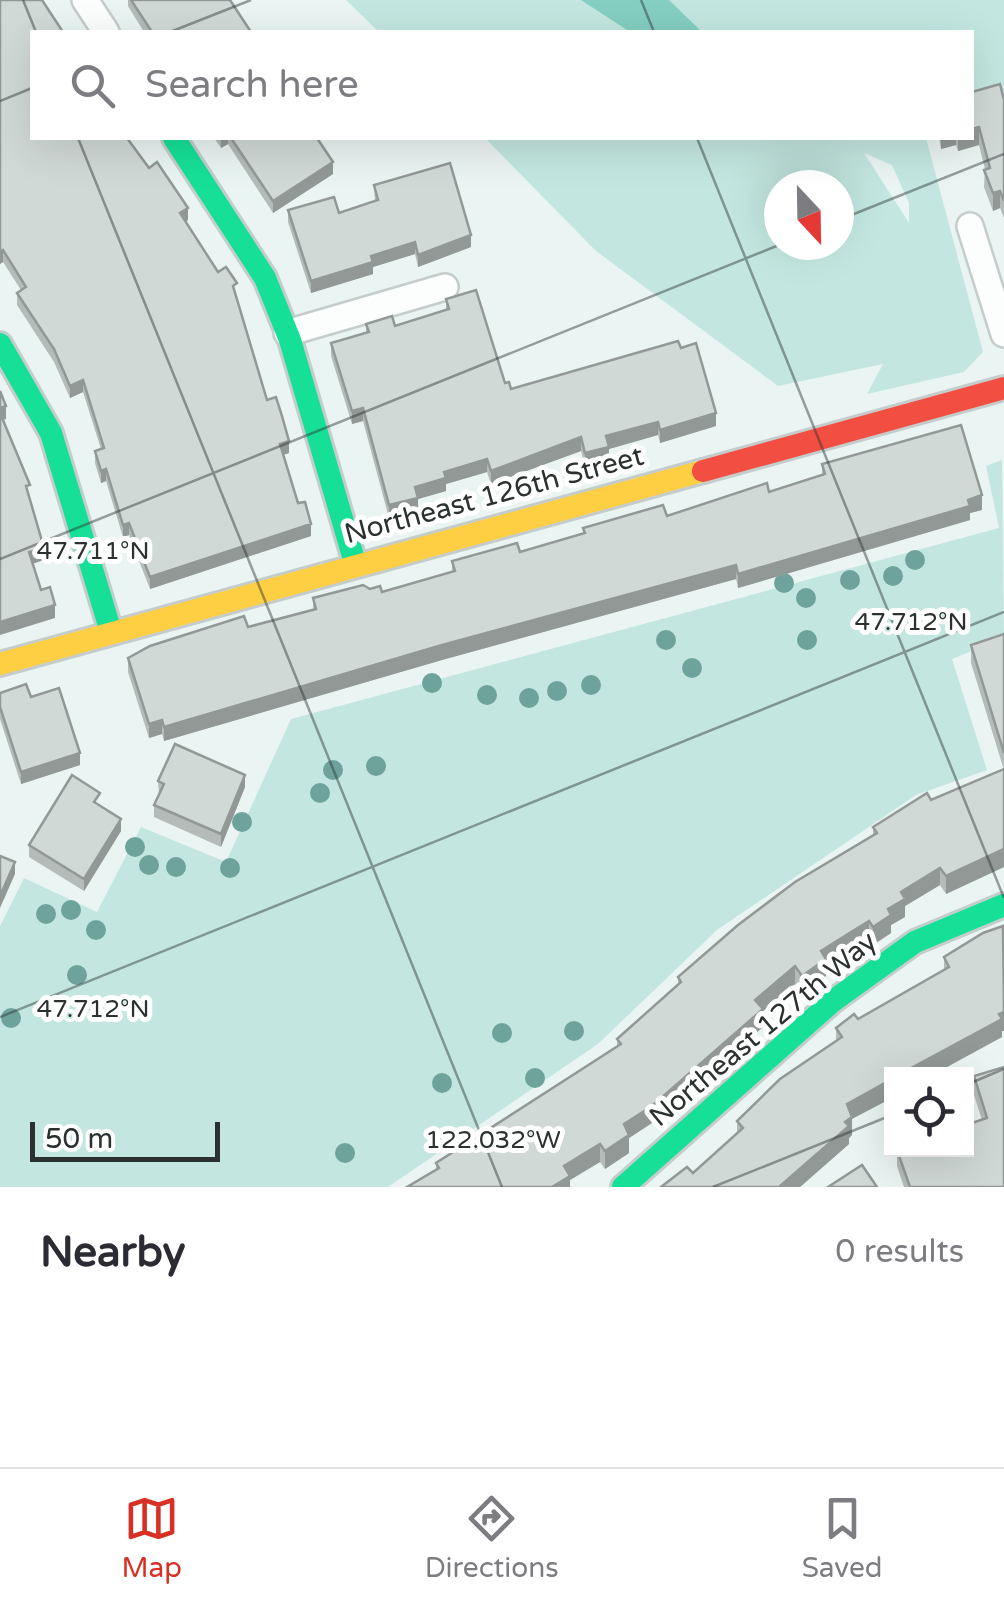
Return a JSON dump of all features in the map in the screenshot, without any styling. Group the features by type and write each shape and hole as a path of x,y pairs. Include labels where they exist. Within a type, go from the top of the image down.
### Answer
{"street":[{"path":"85,0 105,30"},
{"path":"175,140 266,278 288,333 356,563"},
{"path":"970,226 1004,334"},
{"path":"288,333 445,287"},
{"path":"0,344 50,432 111,632"},
{"name":"Northeast 126th Street","path":"0,664 356,563 1004,388"},
{"name":"Northeast 127th Way","path":"623,1187 832,1001 914,942 1004,906"}],"shaded area":[{"path":"346,0 1004,0 1004,100 995,93 974,97 974,30 377,30"},
{"path":"581,0 669,0 700,30 627,30"},
{"path":"487,140 927,140 983,352 964,372 867,394 883,364 778,386 596,251","holes":["864,153 892,165 909,203 909,223"]},
{"path":"1002,460 1004,638 952,659 987,770 916,795 717,930 598,1044 388,1187 0,1187 0,926 24,878 97,912 141,827 226,862 291,719 999,528 986,466"}],"building":[{"path":"0,0 42,0 62,30 30,30 30,140 128,140 149,168 157,162 188,208 180,213 218,272 226,267 237,283 233,286 267,400 276,397 289,441 280,444 298,503 305,502 311,524 150,577 129,523 123,525 106,469 101,471 95,451 104,448 83,380 70,386 54,349 17,293 26,287 3,250 0,252"},
{"path":"131,0 230,0 250,30 151,30"},
{"path":"1000,84 1004,100 1004,201 1000,191 993,193 984,170 990,168 979,127 974,128 974,91"},
{"path":"232,140 318,140 333,162 273,201"},
{"path":"450,163 471,235 418,255 415,242 371,256 373,262 311,281 288,210 334,197 339,213 378,200 374,185"},
{"path":"476,290 505,383 509,382 511,389 678,341 681,348 696,343 716,413 660,430 658,422 606,436 609,447 585,453 581,437 491,471 487,459 444,472 446,478 415,487 418,498 389,505 363,408 352,411 331,343 369,332 366,324 392,316 395,326 449,309 446,299"},
{"path":"0,413 30,485 26,486 44,548 29,552 41,590 50,587 55,605 0,622"},
{"path":"961,425 982,495 968,500 970,506 738,574 736,565 442,645 164,727 162,720 149,724 128,658 150,646 244,616 248,627 316,609 313,598 363,585 370,589 380,586 382,592 455,571 452,561 517,543 520,552 585,533 583,528 663,505 667,516 767,483 769,492 825,474 822,464"},
{"path":"1004,634 1004,753 971,645"},
{"path":"26,684 31,697 59,688 80,753 21,772 0,707 0,693"},
{"path":"175,744 245,775 221,834 154,805 164,784 158,781"},
{"path":"1004,769 1004,849 946,876 940,868 901,892 905,899 888,909 891,915 873,927 869,921 821,951 826,959 802,976 795,966 755,1000 763,1009 652,1106 624,1124 629,1135 605,1151 600,1144 564,1166 570,1176 552,1187 407,1187 439,1168 436,1163 621,1044 617,1039 681,982 678,977 738,925 795,882 877,833 873,827 927,793 931,800"},
{"path":"72,775 100,793 94,802 121,819 84,879 29,845"},
{"path":"0,856 15,862 0,896"},
{"path":"1003,926 1004,1012 999,1014 1002,1019 913,1067 884,1067 884,1083 847,1104 852,1117 845,1122 849,1126 779,1187 661,1187 687,1167 693,1173 743,1128 737,1121 780,1079 842,1037 836,1028 854,1014 858,1019 949,967 944,957 983,933"},
{"path":"1004,1067 1004,1187 910,1187 899,1157 974,1157 974,1122 987,1118 974,1076"},
{"path":"862,1165 877,1187 828,1187"}],"traffic: fast":[{"path":"175,140 265,278 290,340 355,563"},
{"path":"0,344 51,433 111,632"},
{"path":"623,1187 833,1001 915,942 1004,905"}],"traffic: slow":[{"path":"0,664 703,471"}],"traffic: jam":[{"path":"703,471 1004,388"}]}
